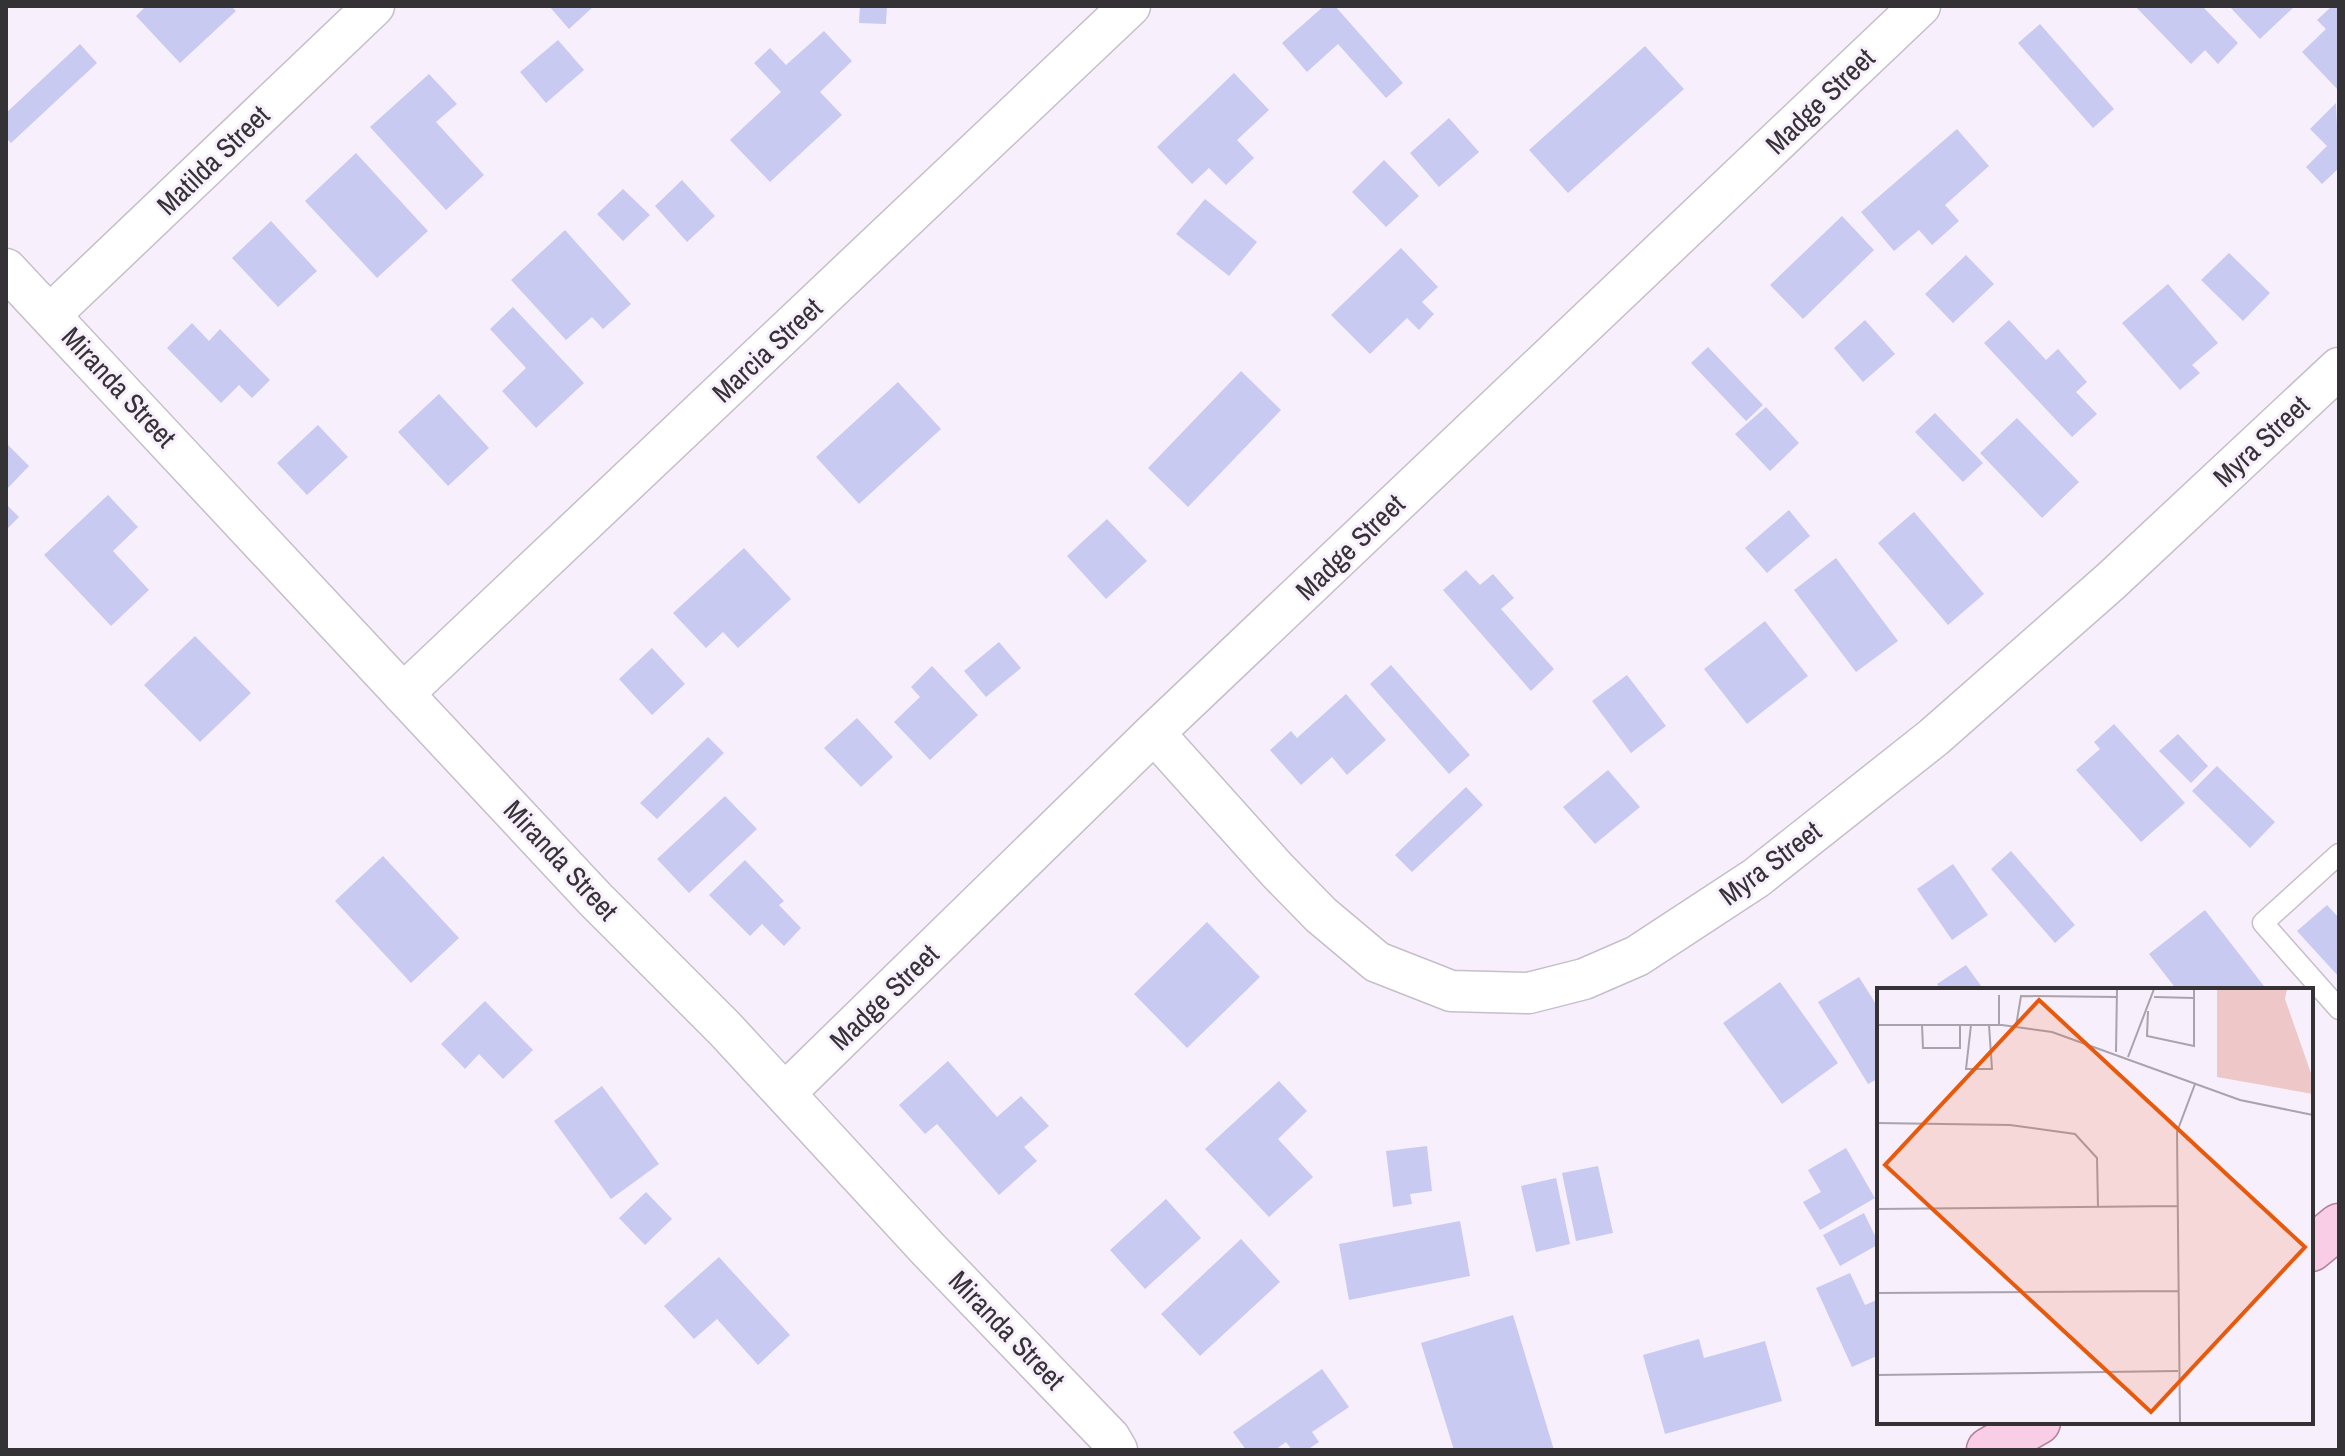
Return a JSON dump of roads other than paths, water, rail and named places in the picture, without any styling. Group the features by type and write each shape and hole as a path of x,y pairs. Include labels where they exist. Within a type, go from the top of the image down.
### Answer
{"main road":[{"path":"1989,1450 2034,1424"}],"street":[{"name":"Matilda Street","path":"51,314 374,6"},
{"name":"Marcia Street","path":"403,694 1130,6"},
{"name":"Madge Street","path":"785,1093 1154,733 1920,6"},
{"name":"Miranda Street","path":"6,269 595,899 785,1093 928,1249 1078,1404 1117,1450"},
{"name":"Myra Street","path":"1154,733 1277,870 1321,915 1377,962 1451,991 1529,993 1584,979 1637,956 1756,878 1934,737 2111,581 2339,368"}],"lane":[{"path":"2339,854 2263,923 2339,1009"}]}
